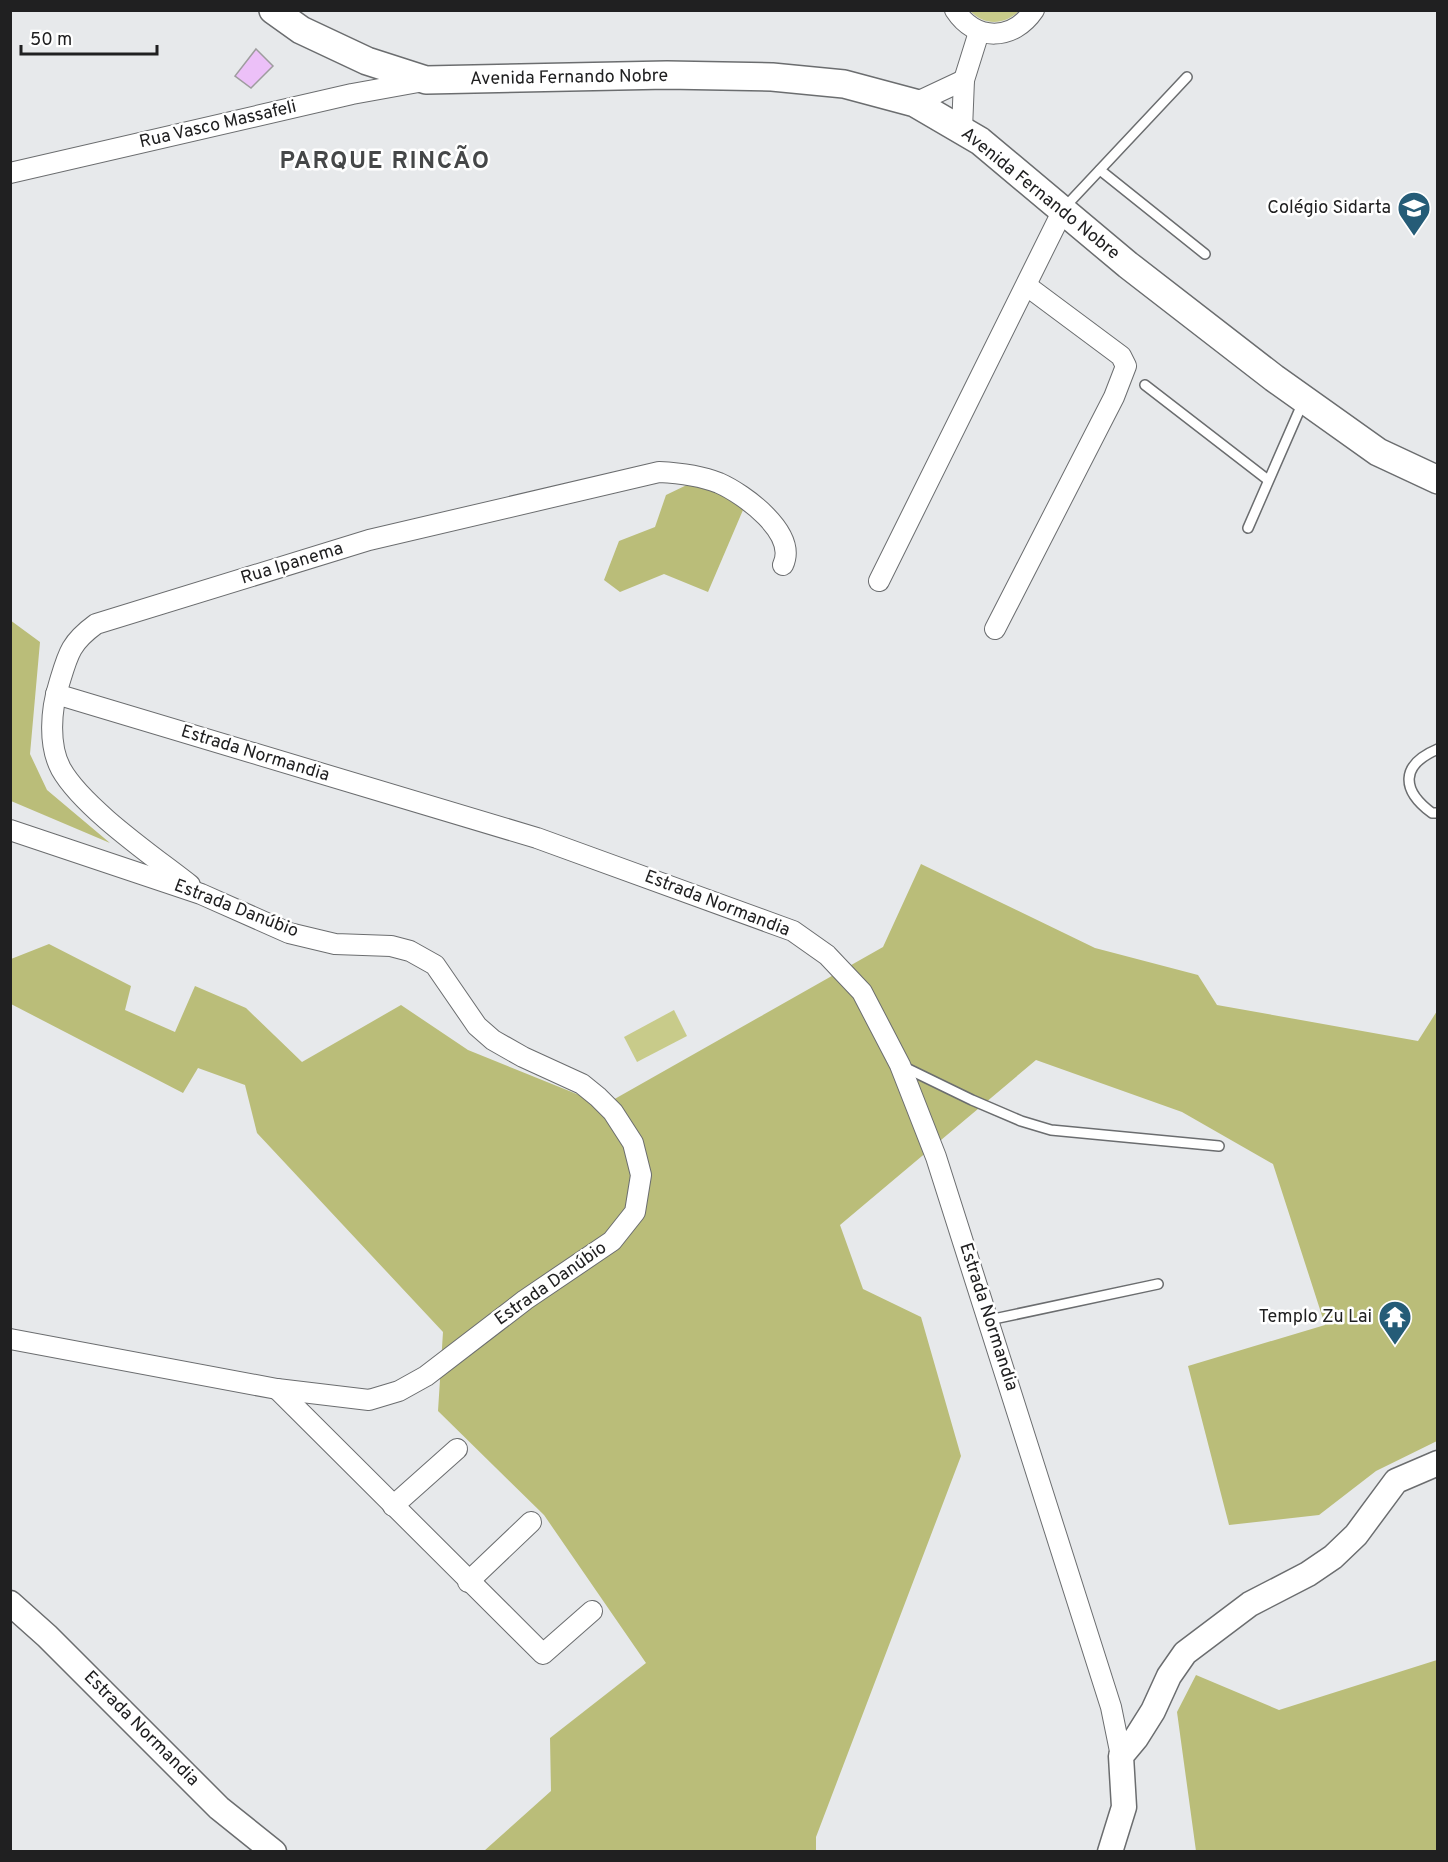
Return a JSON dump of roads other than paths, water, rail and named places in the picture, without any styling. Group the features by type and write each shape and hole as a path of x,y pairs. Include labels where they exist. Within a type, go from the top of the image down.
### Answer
{"main road":[{"name":"Avenida Fernando Nobre","path":"273,10 301,30 367,61 426,80 667,75 772,77 844,84 915,103 980,141 1128,265 1304,400 1378,452 1437,480"}],"street":[{"path":"955,10 969,27 989,34 1010,32 1028,20 1034,10"},
{"path":"962,129 964,80 979,32"},
{"name":"Rua Vasco Massafeli","path":"10,173 352,94 426,80"},
{"path":"915,103 964,80"},
{"path":"879,581 1027,286 1062,210"},
{"path":"995,629 1114,397 1126,366 1121,356 1027,286"},
{"name":"Rua Ipanema","path":"201,894 77,792 60,768 52,741 56,694 67,657 77,638 96,624 369,540 659,472 686,473 718,483 740,494 769,519 781,535 786,559 783,565"},
{"name":"Estrada Normandia","path":"56,694 537,838 793,931 827,955 862,992 900,1065 936,1157 1111,1707 1121,1756 1125,1807 1110,1851"},
{"name":"Estrada Danúbio","path":"10,830 201,894 289,933 335,944 391,946 410,951 435,965 477,1026 494,1040 523,1057 582,1084 598,1096 613,1112 633,1143 641,1175 635,1212 612,1241 525,1300 426,1376 399,1391 369,1400 278,1389 10,1339"},
{"path":"278,1389 468,1582 543,1654 592,1611"},
{"path":"393,1506 456,1449"},
{"path":"1121,1756 1142,1729 1169,1676 1185,1653 1250,1604 1308,1574 1333,1557 1356,1534 1396,1481 1437,1463"},
{"path":"468,1582 531,1522"},
{"name":"Estrada Normandia","path":"10,1603 47,1636 219,1808 274,1851"}],"lane":[{"path":"1062,210 1187,77"},
{"path":"1100,170 1204,254"},
{"path":"1145,385 1268,480"},
{"path":"1248,528 1304,400"},
{"path":"1437,749 1422,756 1411,767 1408,779 1410,789 1421,805 1432,813 1437,813"},
{"path":"900,1065 972,1100 1021,1121 1051,1130 1219,1146"},
{"path":"989,1320 1158,1284"}],"place":[{"name":"Colégio Sidarta","path":"1414,237"},
{"name":"Templo Zu Lai","path":"1395,1346"}],"district":[{"name":"PARQUE RINCÃO","path":"385,162"}]}
